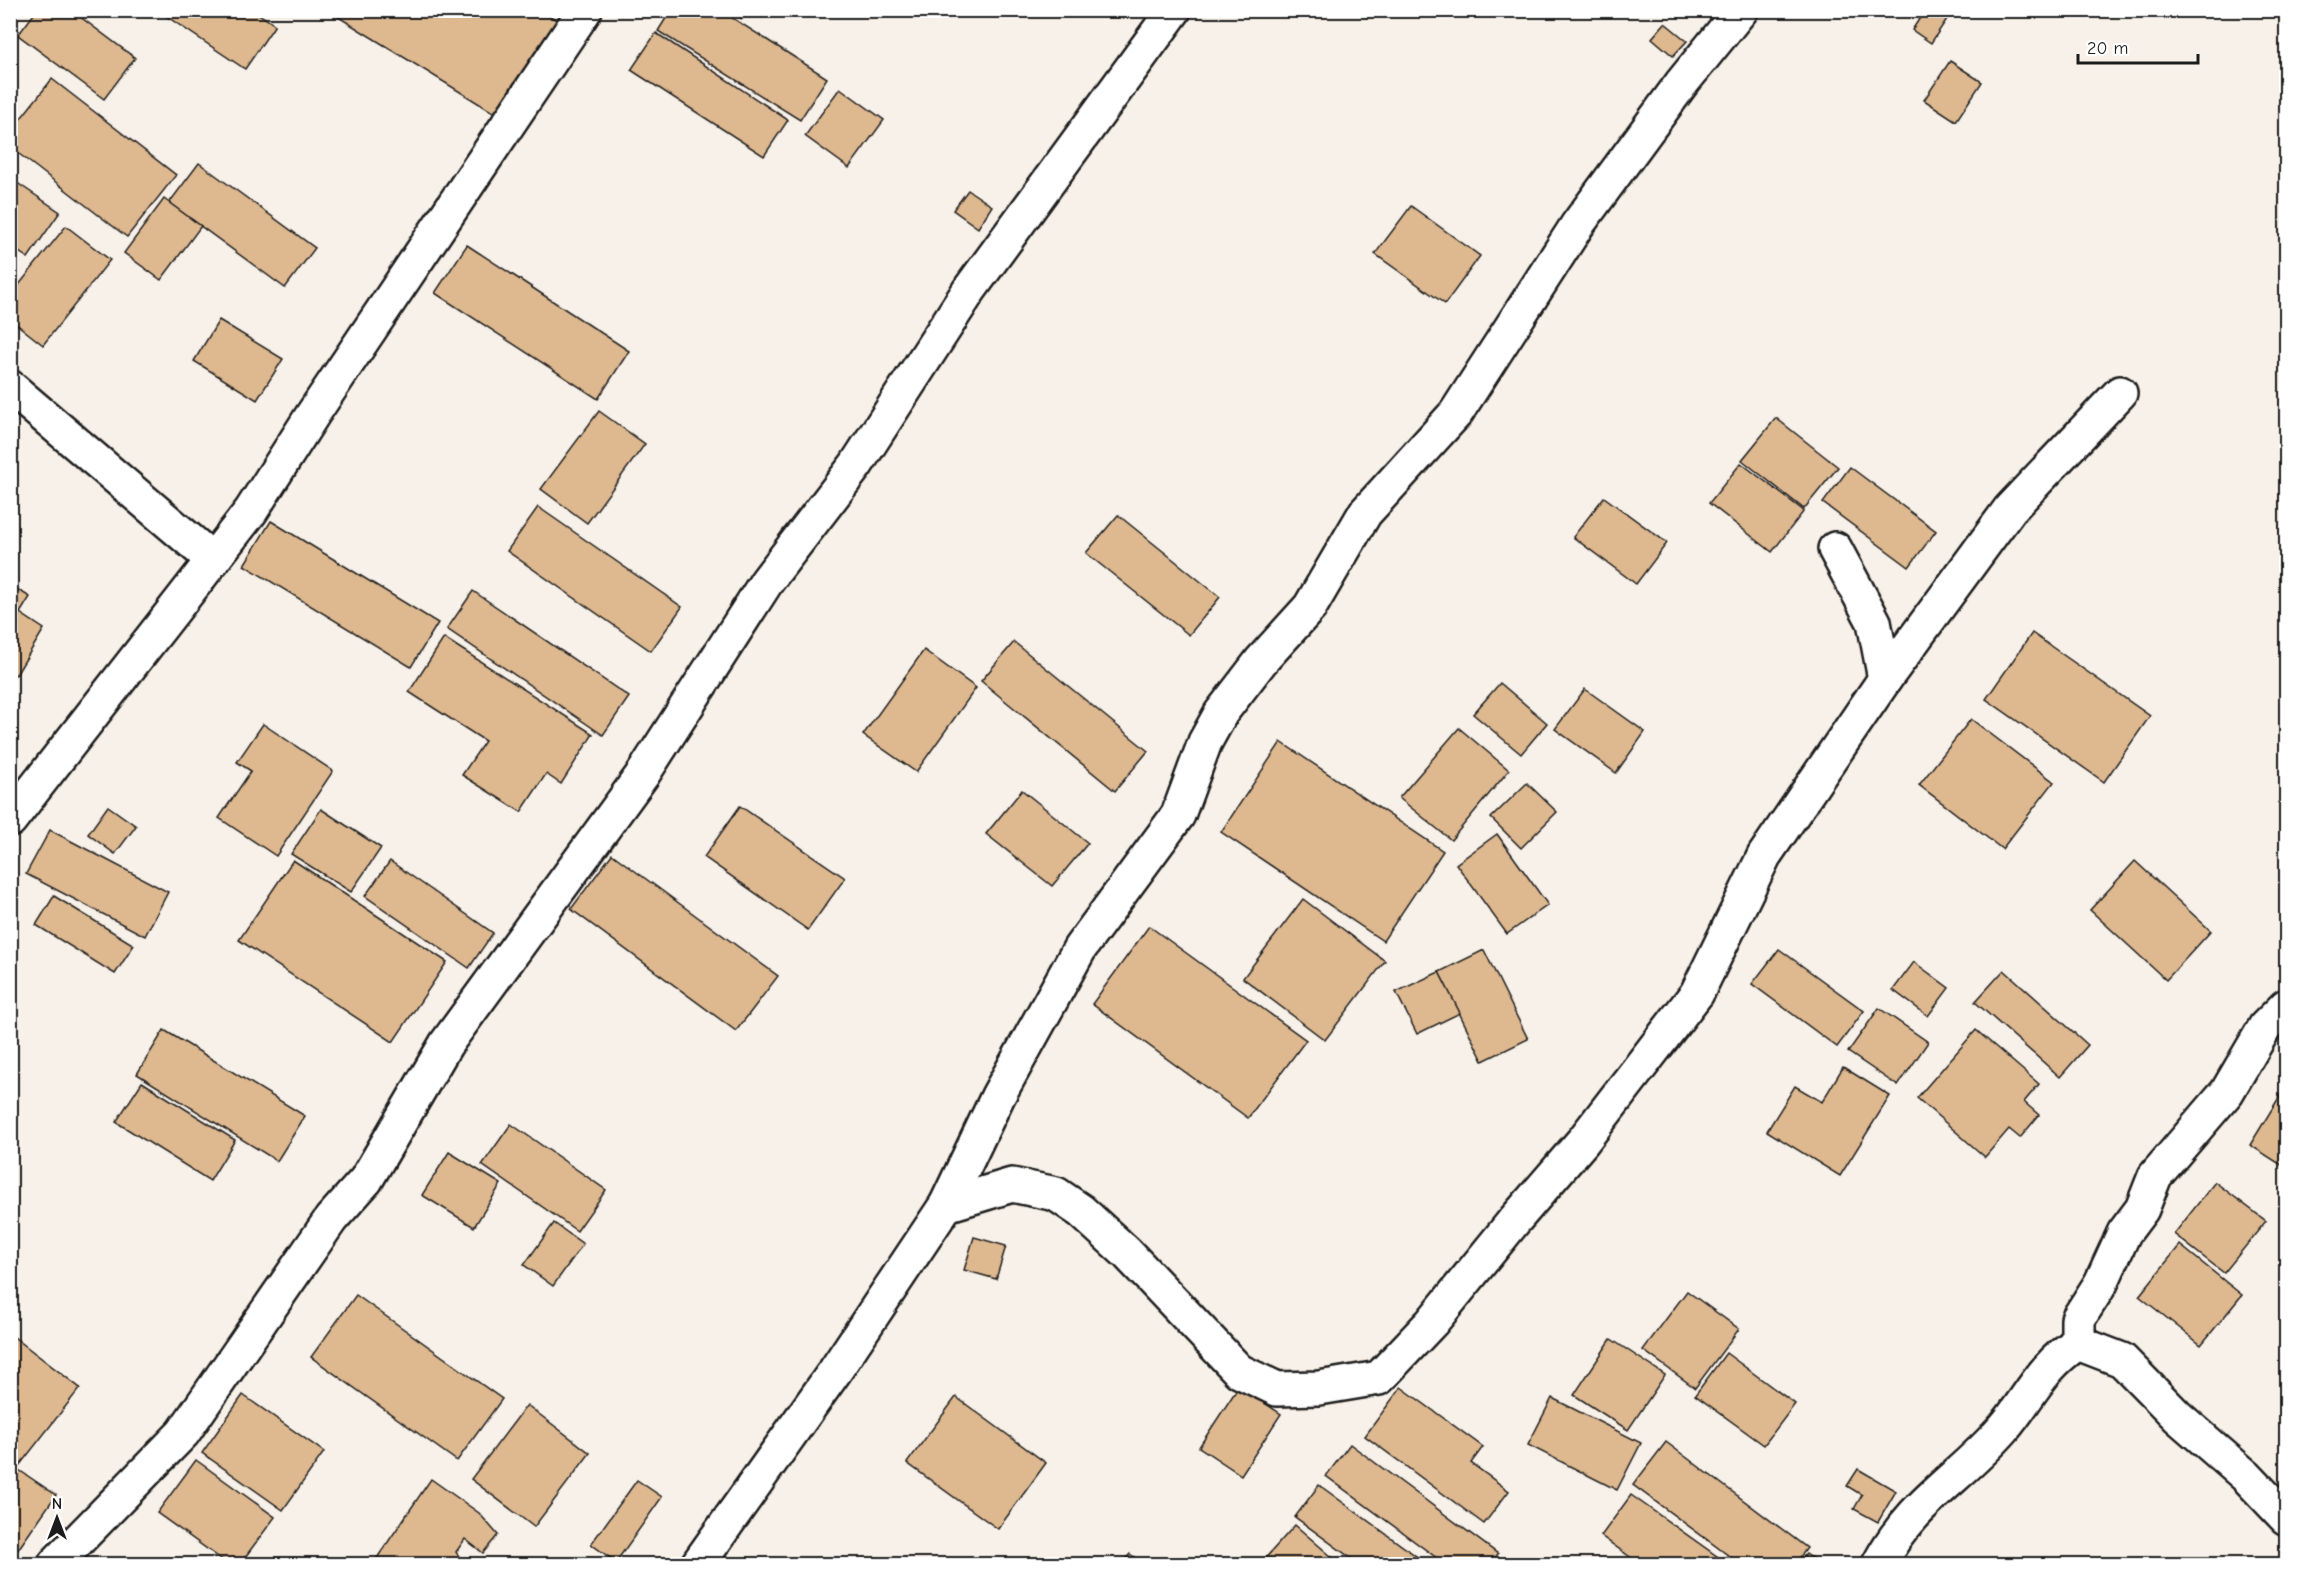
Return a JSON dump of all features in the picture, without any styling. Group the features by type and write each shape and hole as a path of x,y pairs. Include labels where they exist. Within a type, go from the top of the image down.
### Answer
{"street":[{"path":"10,820 251,511 326,394 585,10"},
{"path":"54,1564 183,1433 331,1219 366,1180 446,1044 643,774 767,581 856,465 970,289 1174,10"},
{"path":"698,1564 835,1371 946,1204 998,1096 1080,948 1178,815 1204,741 1221,713 1261,661 1310,607 1365,513 1456,413 1578,224 1681,84 1741,10"},
{"path":"10,387 213,560"},
{"path":"946,1204 1012,1185 1056,1194 1081,1210 1127,1253 1239,1371 1277,1389 1319,1388 1379,1378 1432,1322 1507,1229 1583,1141 1697,993 1764,856 1885,680 2010,509 2120,393"},
{"path":"1835,549 1874,622 1885,680"},
{"path":"2078,1343 2078,1319 2101,1283 2124,1233 2142,1209 2155,1176 2227,1092 2265,1027 2286,1006"},
{"path":"2078,1343 2122,1360 2178,1417 2247,1478 2286,1518"},
{"path":"1879,1564 1890,1544 1918,1508 1972,1461 2004,1427 2024,1397 2062,1353 2078,1343"}],"building":[{"path":"37,10 71,10 135,58 104,99 18,35"},
{"path":"157,10 253,10 275,25 245,69"},
{"path":"327,10 541,10 558,21 499,116"},
{"path":"671,10 720,10 827,78 800,120 658,31"},
{"path":"728,10 747,10 742,19"},
{"path":"1925,10 1953,10 1931,43 1912,30"},
{"path":"1665,23 1687,41 1673,56 1652,38"},
{"path":"656,33 788,120 764,156 631,70"},
{"path":"1950,61 1982,82 1956,121 1924,100"},
{"path":"52,79 176,175 127,237 10,147 10,132"},
{"path":"840,88 884,120 849,168 805,136"},
{"path":"199,163 315,248 285,288 169,203"},
{"path":"10,178 60,212 28,258 10,246"},
{"path":"968,190 992,206 978,228 953,210"},
{"path":"164,199 201,226 161,280 124,253"},
{"path":"1411,206 1480,256 1445,304 1375,254"},
{"path":"66,226 110,260 43,345 10,319 10,296"},
{"path":"467,245 629,351 598,399 435,293"},
{"path":"219,320 283,359 257,400 194,361"},
{"path":"599,411 645,444 587,523 541,489"},
{"path":"1776,418 1838,467 1804,509 1742,460"},
{"path":"1741,463 1804,511 1772,552 1709,503"},
{"path":"1850,467 1936,531 1909,567 1823,503"},
{"path":"1604,497 1667,543 1636,584 1573,537"},
{"path":"538,507 682,607 651,651 507,551"},
{"path":"1118,515 1220,597 1189,635 1086,553"},
{"path":"271,521 438,623 411,667 244,565"},
{"path":"10,585 30,597 20,613 44,629 16,675 10,672"},
{"path":"473,591 629,697 603,735 447,629"},
{"path":"2032,633 2150,716 2104,782 1986,699"},
{"path":"444,638 593,734 561,784 546,774 521,812 462,775 485,741 409,692"},
{"path":"1014,642 1148,751 1115,791 981,681"},
{"path":"924,650 976,688 916,772 863,735"},
{"path":"1500,683 1547,723 1521,754 1473,714"},
{"path":"1585,689 1645,732 1616,773 1555,729"},
{"path":"1971,719 2054,782 2002,849 1919,785"},
{"path":"263,724 333,771 276,856 219,818 251,771 237,762"},
{"path":"1459,728 1509,770 1451,840 1399,798"},
{"path":"1281,742 1443,851 1383,941 1221,832"},
{"path":"1527,783 1557,812 1521,848 1491,818"},
{"path":"1022,790 1088,843 1052,886 986,834"},
{"path":"108,806 136,826 115,854 88,834"},
{"path":"740,806 845,878 808,930 704,857"},
{"path":"321,809 381,848 351,892 291,854"},
{"path":"50,830 168,892 145,936 26,874"},
{"path":"1497,834 1548,905 1507,934 1456,864"},
{"path":"612,854 778,976 736,1031 571,909"},
{"path":"293,860 447,962 393,1042 239,940"},
{"path":"390,861 493,933 469,968 365,896"},
{"path":"2135,861 2211,931 2166,980 2090,910"},
{"path":"54,896 134,945 115,974 36,925"},
{"path":"1303,899 1385,961 1325,1040 1243,978"},
{"path":"1149,926 1306,1040 1248,1118 1092,1004"},
{"path":"1779,949 1864,1011 1837,1047 1752,984"},
{"path":"1484,950 1528,1039 1483,1061 1439,972"},
{"path":"1914,962 1949,988 1928,1016 1893,990"},
{"path":"2004,970 2088,1045 2060,1077 1975,1002"},
{"path":"1439,972 1460,1013 1417,1034 1396,992"},
{"path":"1879,1008 1928,1042 1898,1086 1848,1052"},
{"path":"164,1030 305,1116 277,1161 137,1074"},
{"path":"1976,1030 2039,1084 2024,1102 2039,1115 2020,1138 2009,1129 1985,1157 1917,1098"},
{"path":"1843,1067 1890,1096 1840,1176 1767,1131 1795,1086 1822,1102"},
{"path":"142,1082 235,1140 210,1181 116,1122"},
{"path":"2286,1086 2286,1168 2250,1145"},
{"path":"511,1124 606,1190 577,1231 482,1165"},
{"path":"449,1152 501,1184 474,1227 422,1195"},
{"path":"2215,1182 2266,1221 2224,1273 2174,1234"},
{"path":"554,1223 583,1244 553,1286 524,1265"},
{"path":"974,1237 1006,1246 996,1279 964,1270"},
{"path":"2180,1245 2242,1295 2201,1345 2139,1296"},
{"path":"1687,1291 1739,1329 1695,1388 1643,1350"},
{"path":"356,1295 502,1399 457,1461 311,1357"},
{"path":"10,1334 80,1388 19,1466 10,1459"},
{"path":"1611,1339 1665,1375 1628,1430 1574,1395"},
{"path":"1726,1353 1795,1404 1764,1445 1695,1395"},
{"path":"1239,1386 1281,1414 1241,1475 1199,1447"},
{"path":"1401,1387 1483,1447 1471,1463 1509,1491 1484,1524 1365,1436"},
{"path":"243,1395 324,1452 283,1510 202,1453"},
{"path":"956,1397 1046,1463 998,1529 907,1463"},
{"path":"1552,1398 1641,1443 1617,1490 1528,1445"},
{"path":"527,1405 590,1453 534,1527 471,1479"},
{"path":"1666,1442 1807,1548 1795,1564 1740,1564 1633,1485"},
{"path":"1350,1444 1498,1554 1490,1564 1445,1564 1326,1476"},
{"path":"196,1460 275,1517 240,1564 228,1564 157,1513"},
{"path":"10,1464 56,1495 10,1561"},
{"path":"1858,1469 1896,1491 1878,1522 1854,1509 1862,1495 1847,1486"},
{"path":"431,1479 479,1513 498,1535 483,1553 465,1539 456,1552 463,1562 460,1564 373,1564"},
{"path":"637,1480 662,1497 616,1562 591,1544"},
{"path":"1319,1485 1427,1564 1359,1564 1295,1517"},
{"path":"1631,1495 1728,1564 1640,1564 1601,1536"},
{"path":"1295,1525 1340,1564 1267,1564 1263,1561"},
{"path":"1130,1554 1144,1564 1121,1564"},
{"path":"1806,1554 1821,1564 1798,1564"}]}
